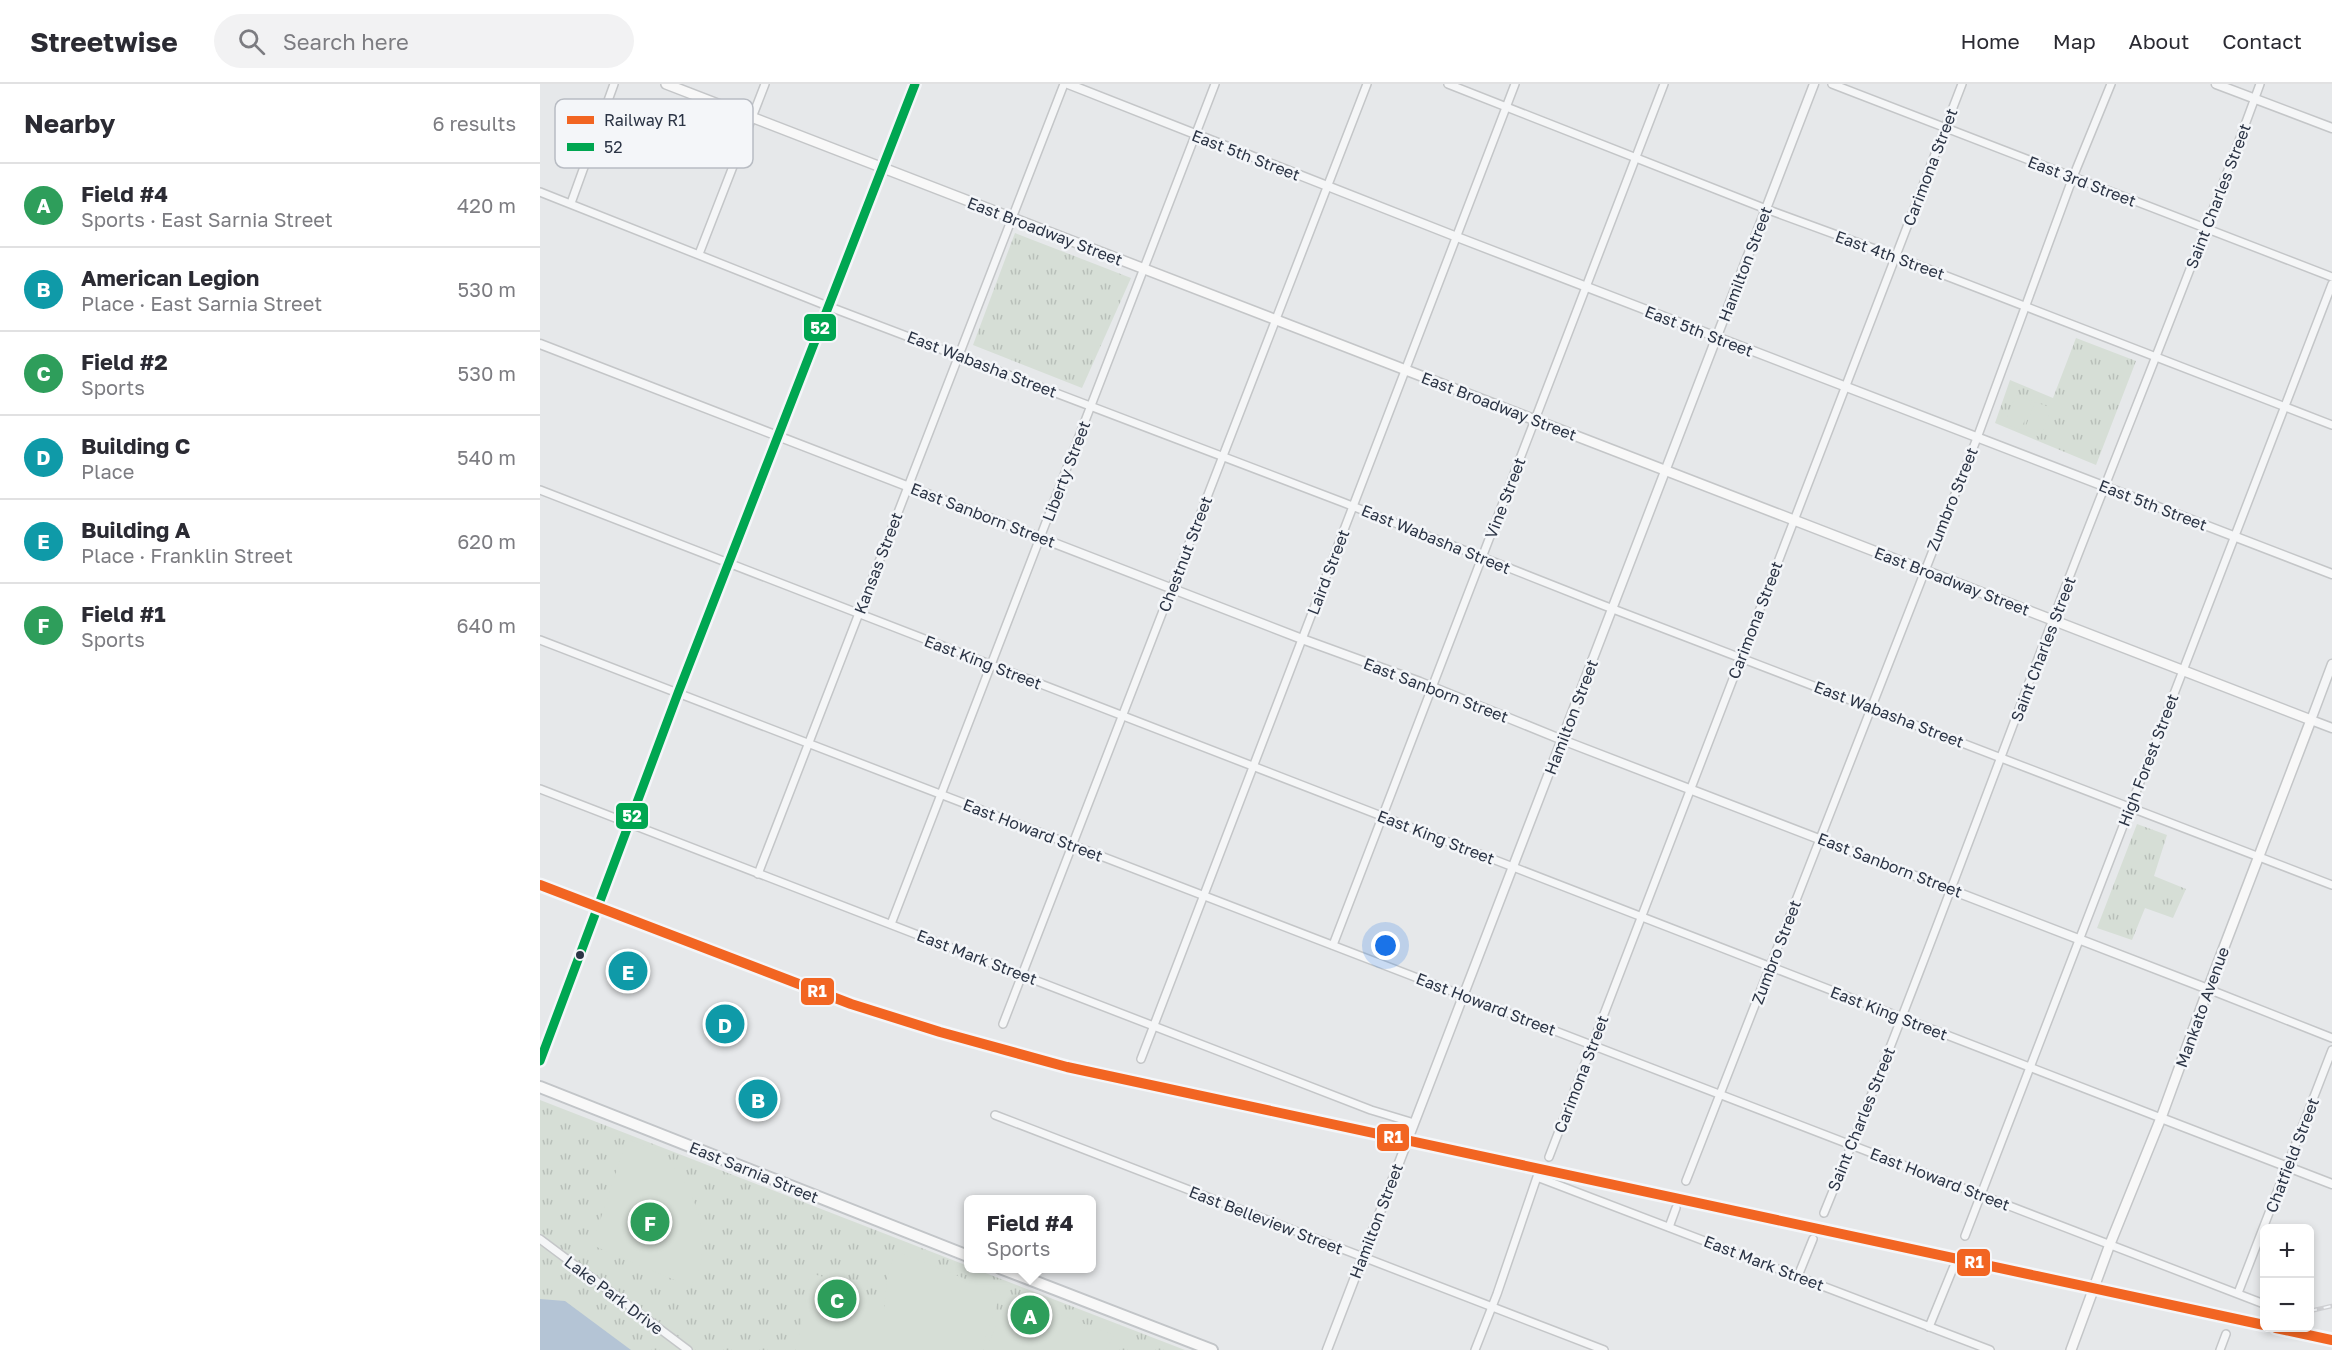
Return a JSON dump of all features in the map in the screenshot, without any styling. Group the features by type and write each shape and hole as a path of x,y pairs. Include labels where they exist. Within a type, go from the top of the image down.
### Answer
{"main road":[{"name":"East Broadway Street","path":"666,84 704,99"},
{"name":"East Broadway Street","path":"753,118 2311,720"},
{"name":"Mankato Avenue","path":"2071,1350 2311,720"},
{"name":"East Sarnia Street","path":"540,1087 964,1254"},
{"path":"1010,1273 1212,1350"}],"street":[{"path":"609,99 614,84"},
{"path":"753,115 765,84"},
{"path":"540,1060 678,693 915,84"},
{"name":"East 5th Street","path":"1066,84 1717,338 2332,574"},
{"name":"Kansas Street","path":"758,874 1066,84"},
{"name":"Liberty Street","path":"891,924 1215,84"},
{"name":"Chestnut Street","path":"1003,1024 1367,84"},
{"name":"East 4th Street","path":"1448,84 1766,209 2332,425"},
{"name":"Laird Street","path":"1141,1059 1515,84"},
{"name":"Vine Street","path":"1333,945 1664,84"},
{"name":"Hamilton Street","path":"1327,1350 1814,84"},
{"name":"East 3rd Street","path":"1832,84 2332,278"},
{"name":"Carimona Street","path":"1549,1157 1962,84"},
{"name":"Zumbro Street","path":"1686,1181 1977,438 2073,177 2111,84"},
{"path":"2216,84 2332,128"},
{"name":"Saint Charles Street","path":"1824,1214 1952,889 2260,84"},
{"path":"571,203 584,168"},
{"path":"699,254 733,168"},
{"name":"East Wabasha Street","path":"540,192 830,307 1353,506 1612,609 2332,885"},
{"name":"High Forest Street","path":"1965,1236 2332,284"},
{"name":"East Sanborn Street","path":"540,344 1302,639 1432,687 2332,1038"},
{"name":"East King Street","path":"540,490 2332,1184"},
{"name":"East Howard Street","path":"540,640 2260,1302"},
{"name":"Mankato Avenue","path":"2311,720 2332,664"},
{"name":"East Broadway Street","path":"2311,720 2332,728"},
{"name":"East Mark Street","path":"540,789 1371,1110 1414,1123"},
{"name":"Chatfield Street","path":"2238,1293 2332,1050"},
{"name":"East Belleview Street","path":"995,1115 1604,1350"},
{"name":"East Mark Street","path":"1492,1307 1538,1177 1990,1350"},
{"path":"1669,1227 1676,1208"},
{"name":"Lake Park Drive","path":"540,1239 688,1350"},
{"path":"1798,1276 1813,1239"},
{"path":"1929,1327 1954,1266"},
{"path":"1475,1350 1492,1307"},
{"path":"2220,1350 2226,1334"}],"green space":[{"path":"1015,233 1131,278 1082,388 973,345"},
{"path":"2076,338 2136,361 2096,465 1995,423 2010,380 2053,398"},
{"path":"2016,395 2032,401 2021,430 2004,424"},
{"path":"2035,402 2052,408 2040,437 2024,431"},
{"path":"2137,824 2167,835 2154,876 2186,889 2173,918 2145,908 2132,940 2097,928"},
{"path":"540,1100 964,1264 964,1273 985,1273 1185,1350 540,1350"},
{"path":"627,1139 663,1157 675,1169 693,1198 702,1232 702,1249 700,1266 691,1287 592,1245"},
{"path":"895,1251 1001,1293 981,1350 797,1350 810,1273 854,1286 884,1312 887,1278"},
{"path":"1008,1296 1114,1335 1106,1350 986,1350"}],"water":[{"path":"540,1299 565,1301 631,1350 540,1350"}],"railway":[{"path":"2314,1310 2332,1306"}],"rail line":[{"name":"R1","path":"540,885 851,1004 940,1032 1067,1067 2260,1324"},
{"name":"R1","path":"2295,1332 2332,1340"}],"transit line":[{"name":"52","path":"540,1061 678,693 915,84"}],"place":[{"name":"Building A","path":"628,971"},
{"name":"Building C","path":"725,1024"},
{"name":"American Legion","path":"758,1099"},
{"name":"Field #1","path":"650,1222"},
{"name":"Field #2","path":"837,1299"},
{"name":"Field #4","path":"1030,1315"}]}
